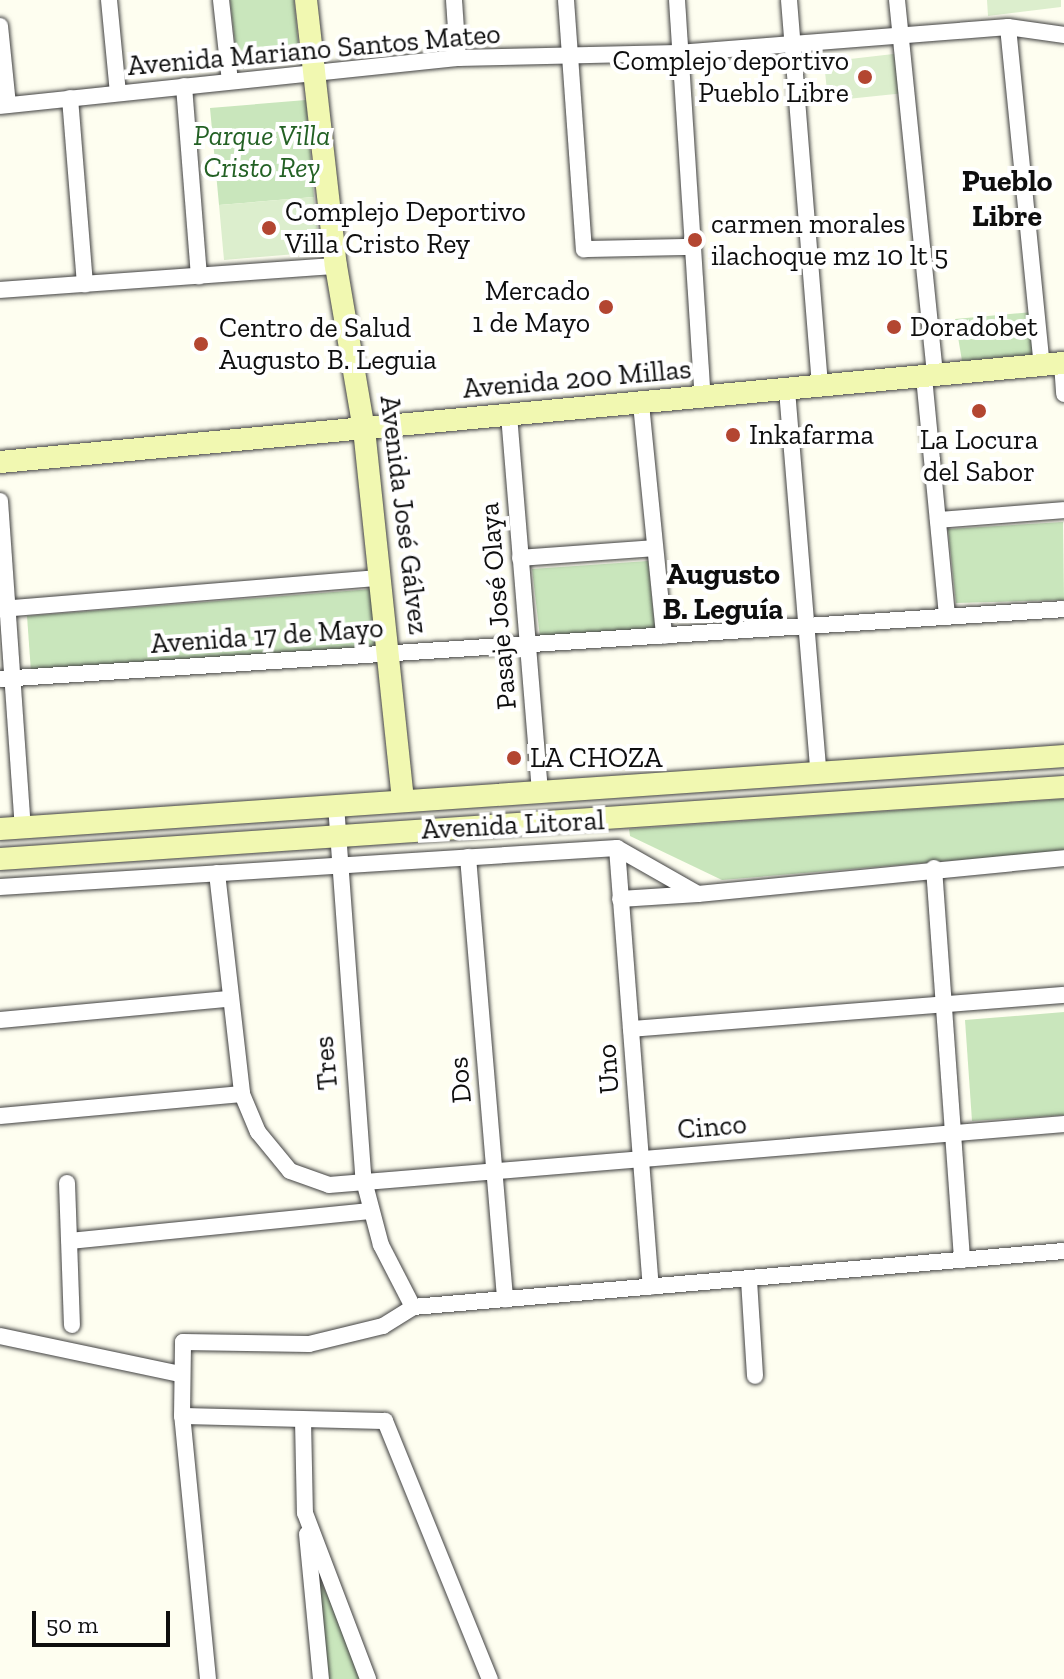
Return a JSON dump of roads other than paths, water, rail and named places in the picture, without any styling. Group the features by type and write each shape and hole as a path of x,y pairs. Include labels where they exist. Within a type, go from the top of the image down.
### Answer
{"main road":[{"name":"Avenida José Gálvez","path":"306,0 336,266 364,429 391,654 403,800"},
{"name":"Avenida 200 Millas","path":"0,462 1056,364"},
{"name":"Avenida Litoral","path":"0,829 1064,756"},
{"name":"Avenida Litoral","path":"0,859 1064,787"}],"street":[{"path":"109,0 118,93"},
{"path":"221,0 230,81"},
{"path":"454,0 458,58"},
{"path":"566,0 584,249 688,247"},
{"path":"677,0 688,247 703,397"},
{"path":"789,0 820,388"},
{"path":"897,0 947,617"},
{"path":"0,26 4,105"},
{"path":"1008,27 1056,364 1064,394"},
{"name":"Avenida Mariano Santos Mateo","path":"4,105 458,58 571,58 678,53 900,31 1008,27 1064,35"},
{"path":"184,86 199,276"},
{"path":"70,98 85,284"},
{"path":"0,290 336,266"},
{"path":"787,390 810,626 818,771"},
{"path":"641,404 664,636"},
{"name":"Pasaje José Olaya","path":"509,415 540,792"},
{"path":"0,501 8,679 23,827"},
{"path":"938,520 1064,510"},
{"path":"520,558 655,548"},
{"name":"Avenida 17 de Mayo","path":"4,609 380,578"},
{"name":"Avenida 17 de Mayo","path":"8,679 1064,609"},
{"name":"Tres","path":"336,805 363,1177 370,1211 413,1307"},
{"name":"Avenida Litoral","path":"0,887 617,848 698,894"},
{"name":"Uno","path":"617,848 651,1287"},
{"name":"Dos","path":"468,857 505,1299"},
{"path":"620,899 1064,858"},
{"path":"934,868 962,1260"},
{"name":"Cinco","path":"217,873 228,999 242,1094 258,1132 290,1171 329,1185 363,1177 494,1171 1064,1124"},
{"path":"631,1029 1064,995"},
{"path":"0,1020 228,999"},
{"path":"0,1116 242,1094"},
{"path":"67,1183 72,1325"},
{"path":"70,1241 370,1211"},
{"path":"208,1679 182,1416 183,1342 309,1344 383,1326 413,1307 1064,1251"},
{"path":"749,1280 755,1376"},
{"path":"0,1336 181,1374"},
{"path":"182,1416 385,1421 490,1679"},
{"path":"303,1420 305,1513 321,1679"},
{"path":"305,1513 368,1679"}],"place":[{"name":"Complejo deportivo Pueblo Libre","path":"865,77"},
{"name":"Complejo Deportivo Villa Cristo Rey","path":"269,228"},
{"name":"carmen morales ilachoque mz 10 lt 5","path":"695,240"},
{"name":"Mercado 1 de Mayo","path":"606,307"},
{"name":"Doradobet","path":"894,327"},
{"name":"Centro de Salud Augusto B. Leguia","path":"201,344"},
{"name":"La Locura del Sabor","path":"979,411"},
{"name":"Inkafarma","path":"733,435"},
{"name":"LA CHOZA","path":"514,758"}],"district":[{"name":"Pueblo Libre","path":"1007,198"},
{"name":"Augusto B. Leguía","path":"723,591"}],"park label":[{"name":"Parque Villa Cristo Rey","path":"262,152"}]}
